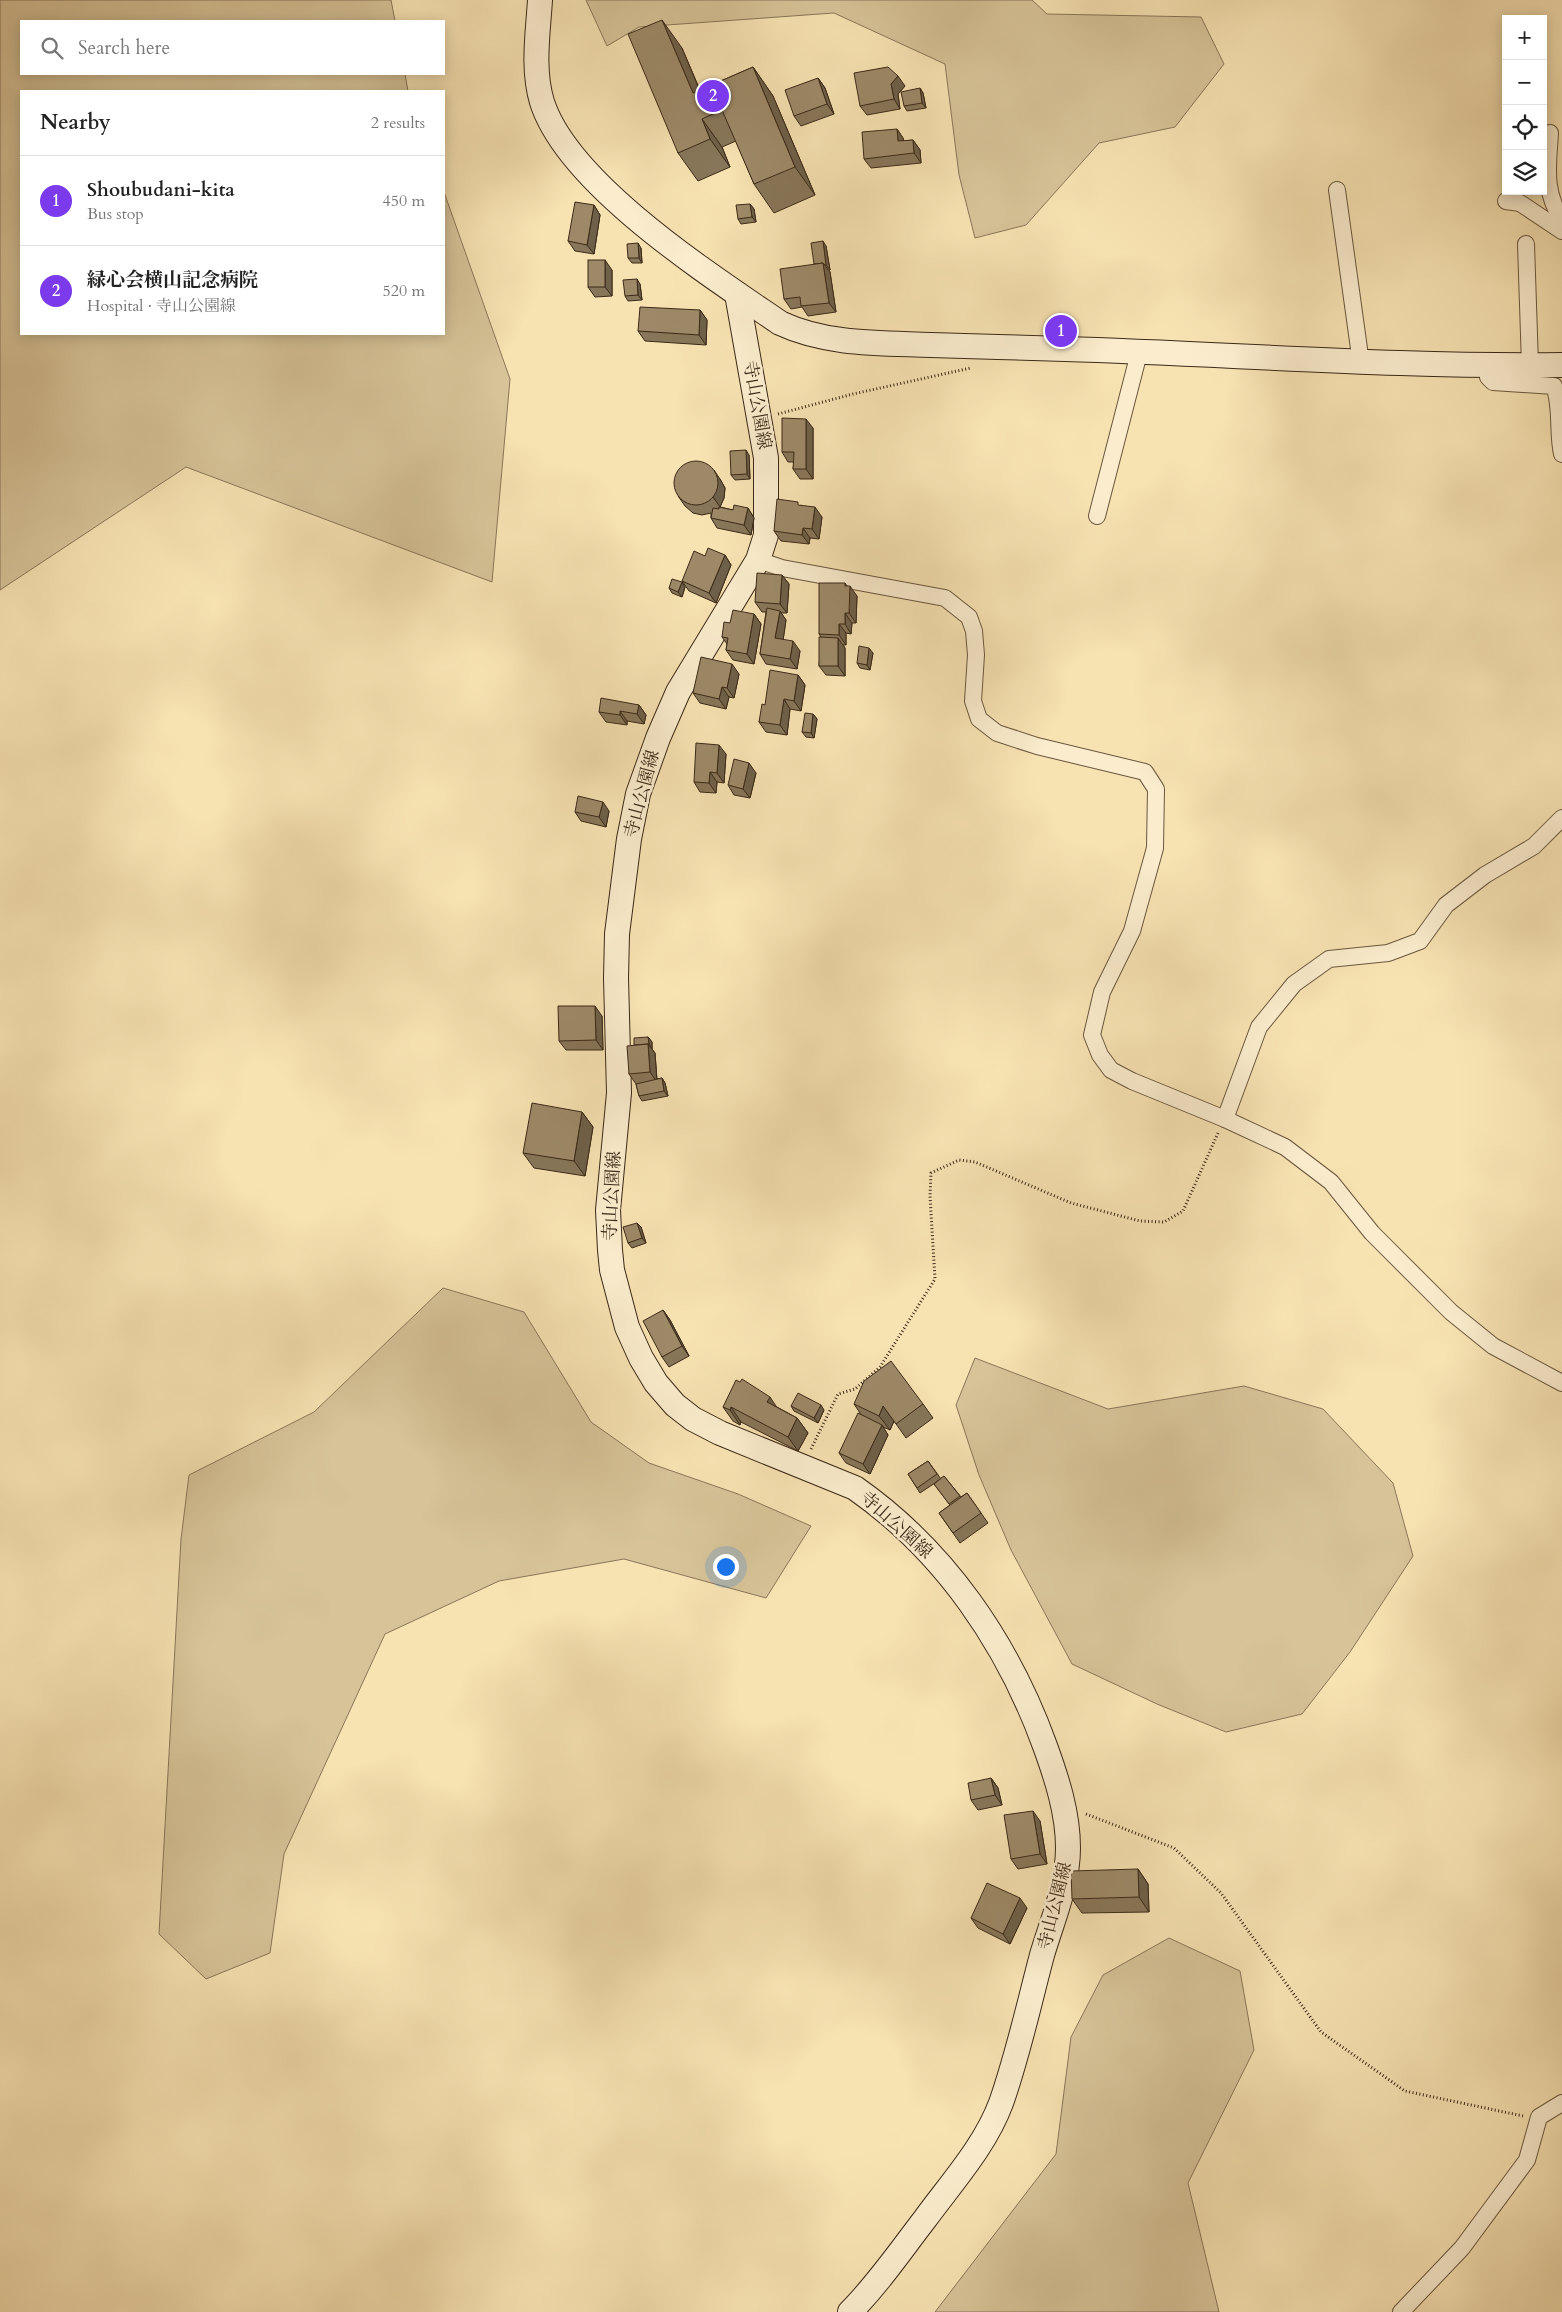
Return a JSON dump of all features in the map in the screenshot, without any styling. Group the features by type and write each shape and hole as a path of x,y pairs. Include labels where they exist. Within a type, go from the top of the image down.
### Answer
{"main road":[{"path":"540,0 536,62 542,101 566,147 603,188 662,239 780,323 802,333 834,339 1139,353 1486,366 1562,365"},
{"name":"寺山公園線","path":"738,294 766,458 766,535 758,560 678,692 658,738 638,794 629,839 618,934 616,978 620,1093 608,1210 612,1270 627,1327 641,1358 656,1383 674,1404 693,1419 720,1433 855,1488 875,1502 929,1552 967,1596 1016,1676 1034,1715 1064,1806 1068,1849 1060,1898 1000,2104 979,2145 965,2166 887,2269 850,2312"}],"street":[{"path":"1550,133 1547,184 1553,206 1562,220"},
{"path":"1338,190 1361,362"},
{"path":"1506,201 1520,203 1562,231"},
{"path":"1526,244 1530,365"},
{"path":"1097,516 1139,353"},
{"path":"1486,366 1488,377 1493,382 1554,386 1559,396 1559,436 1562,454"},
{"path":"758,560 782,568 944,598 969,617 974,630 976,655 973,701 979,719 997,733 1037,746 1145,772 1156,789 1155,848 1132,931 1102,992 1092,1035 1100,1055 1111,1070 1164,1095 1225,1118 1285,1147 1331,1182 1372,1233 1451,1312 1493,1346 1562,1383"},
{"path":"1225,1118 1259,1027 1294,984 1329,959 1388,953 1420,941 1446,905 1485,875 1534,846 1562,818"},
{"path":"1401,2312 1462,2248 1527,2160 1539,2117 1562,2104"}],"path":[{"path":"776,423 777,414 853,394 975,367"},
{"path":"802,1468 838,1394 855,1389 880,1367 935,1279 930,1196 932,1173 959,1160 975,1162 1071,1204 1140,1221 1164,1222 1183,1211 1225,1118"},
{"path":"1064,1806 1174,1848 1221,1893 1321,2032 1405,2091 1518,2115 1539,2117"}],"shaded area":[{"path":"0,0 391,0 395,20 20,20 20,75 405,75 408,90 20,90 20,335 445,335 445,195 510,379 492,582 186,467 0,590"},
{"path":"586,0 1032,0 1047,14 1201,17 1224,64 1175,127 1099,143 1026,225 975,238 959,175 945,64 834,13 639,27 607,46"},
{"path":"443,1288 524,1312 591,1422 649,1463 738,1494 811,1526 766,1598 624,1559 499,1581 385,1634 284,1854 270,1953 206,1979 159,1934 181,1539 189,1475 314,1412"},
{"path":"975,1358 1108,1409 1244,1386 1323,1409 1393,1483 1413,1556 1350,1652 1302,1714 1226,1732 1157,1704 1072,1664 1011,1550 979,1475 956,1405"},
{"path":"1169,1938 1240,1971 1254,2050 1188,2183 1219,2312 935,2312 1056,2154 1071,2037 1103,1975"}],"building":[{"path":"662,20 693,93 753,67 795,167 754,184 722,110 702,119 710,139 678,153 628,34"},
{"path":"888,67 898,76 891,84 894,99 860,106 854,73"},
{"path":"818,78 827,104 794,116 785,90"},
{"path":"920,88 922,103 904,106 901,92"},
{"path":"897,129 898,141 913,140 914,153 864,159 862,132"},
{"path":"575,202 594,205 587,245 568,241"},
{"path":"750,204 752,217 738,219 736,205"},
{"path":"823,241 826,265 823,263 814,264 811,243"},
{"path":"638,243 639,258 628,258 627,244"},
{"path":"588,260 605,260 605,287 588,287"},
{"path":"823,263 829,303 801,306 800,297 784,299 780,269"},
{"path":"637,279 638,295 625,296 623,280"},
{"path":"640,307 700,310 699,335 638,331"},
{"path":"782,418 806,419 806,469 793,469 794,452 782,452"},
{"path":"746,450 747,474 731,475 730,451"},
{"path":"692,461 700,461 712,467 718,483 712,499 700,505 692,505 680,499 674,487 674,479 680,467"},
{"path":"777,499 798,502 798,505 815,507 812,529 803,528 802,535 774,531"},
{"path":"734,505 748,508 744,525 711,518 713,508 719,509 719,507 733,510"},
{"path":"708,548 725,555 709,593 682,581 694,551 705,556"},
{"path":"757,573 782,575 780,604 755,602"},
{"path":"672,579 682,582 678,592 669,588"},
{"path":"819,583 845,583 845,586 850,586 849,613 845,613 845,624 839,624 839,635 819,634"},
{"path":"767,608 780,611 775,638 793,641 790,659 760,654"},
{"path":"733,610 754,614 747,654 726,650 728,638 722,637 724,622 730,623"},
{"path":"819,637 838,638 838,666 819,666"},
{"path":"859,646 869,648 867,665 857,663"},
{"path":"701,657 732,664 727,688 722,687 719,699 693,693"},
{"path":"770,670 798,675 794,701 784,699 780,725 759,722 762,704 765,705"},
{"path":"601,698 639,705 637,714 620,711 620,715 599,712"},
{"path":"805,713 813,714 811,733 802,732"},
{"path":"696,743 719,745 717,773 710,772 709,783 694,782"},
{"path":"734,759 749,763 743,789 728,785"},
{"path":"578,796 603,802 599,817 575,812"},
{"path":"558,1006 595,1006 596,1040 559,1041"},
{"path":"648,1037 649,1044 634,1045 634,1038"},
{"path":"648,1044 650,1072 629,1074 627,1046"},
{"path":"662,1078 664,1091 639,1096 636,1084"},
{"path":"532,1103 582,1112 574,1161 523,1153"},
{"path":"637,1223 642,1238 628,1243 623,1227"},
{"path":"663,1310 682,1346 662,1357 643,1321"},
{"path":"891,1361 923,1404 896,1424 883,1406 879,1416 854,1404 864,1381"},
{"path":"742,1379 770,1397 767,1402 797,1418 788,1437 731,1407 730,1410 723,1407 736,1380 740,1382"},
{"path":"798,1393 821,1405 814,1418 791,1406"},
{"path":"858,1413 882,1425 863,1464 839,1453"},
{"path":"928,1461 937,1474 917,1488 908,1474"},
{"path":"944,1476 960,1496 949,1504 934,1484"},
{"path":"967,1493 981,1513 953,1533 939,1513"},
{"path":"991,1778 995,1795 971,1800 968,1783"},
{"path":"1033,1811 1040,1854 1011,1859 1004,1815"},
{"path":"1138,1869 1139,1897 1072,1899 1071,1871"},
{"path":"987,1883 1020,1898 1003,1934 971,1918"}],"place":[{"name":"緑心会横山記念病院","path":"713,96"},
{"name":"Shoubudani-kita","path":"1061,331"}]}
